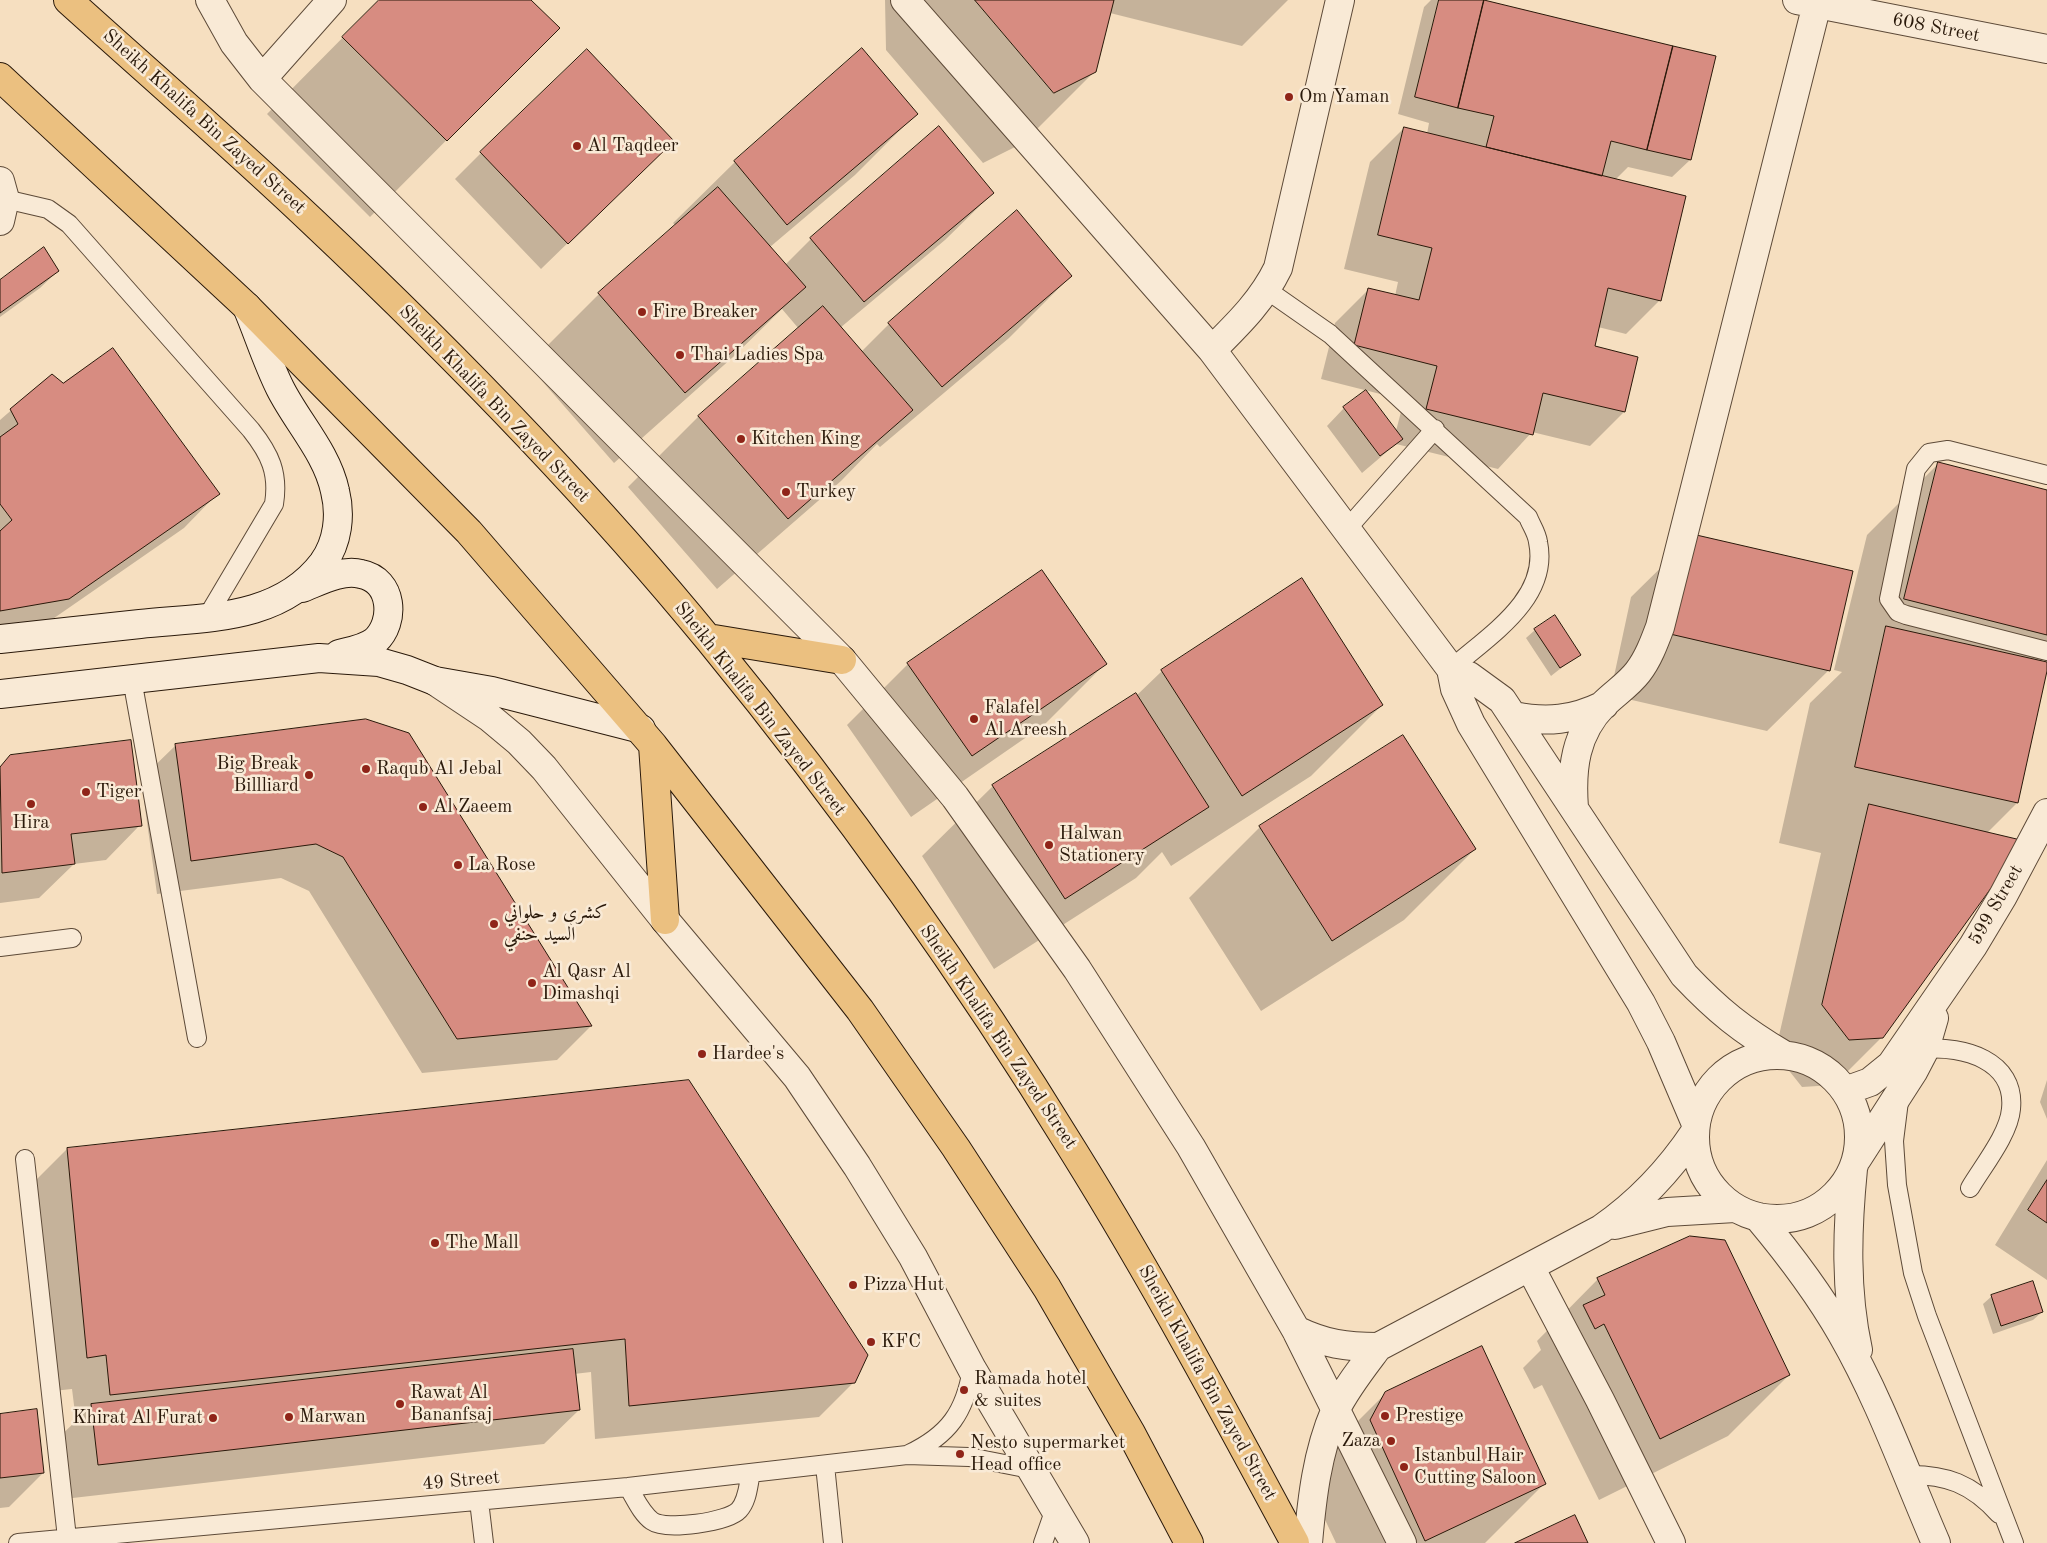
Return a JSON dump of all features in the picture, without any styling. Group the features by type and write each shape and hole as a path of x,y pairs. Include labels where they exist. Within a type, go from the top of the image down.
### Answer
{"main road":[{"name":"Sheikh Khalifa Bin Zayed Street","path":"68,0 311,219 408,314 503,410 595,509 708,638 788,740 876,858 988,1018 1073,1150 1159,1293 1295,1543"},
{"path":"0,77 247,307 469,532 647,737 860,1010 956,1148 1047,1288 1131,1434 1189,1543"},
{"path":"708,638 842,660"},
{"path":"647,737 665,920"}],"street":[{"path":"210,0 234,43 262,79 842,660 955,797 1077,969 1191,1147 1296,1330 1402,1543"},
{"path":"262,79 332,0"},
{"path":"905,0 1212,350 1451,670 1455,689 1471,724 1641,1003 1665,1050 1695,1128 1697,1154 1705,1176 1718,1194 1746,1212 1789,1254 1818,1293 1843,1335 1865,1378 1936,1543"},
{"path":"1212,350 1251,311 1267,290 1278,268 1340,0"},
{"path":"1574,808 1571,780 1576,752 1587,727 1604,705 1639,671 1651,650 1660,627 1811,2"},
{"name":"608 Street","path":"1811,2 2047,49"},
{"path":"247,307 279,387 323,460 332,477 336,493 338,517 336,538 327,557 298,589"},
{"path":"0,639 234,615 279,601 298,589 334,576 362,574 374,580 384,591 389,604 389,619 384,632 373,642 361,648 319,658 0,694"},
{"path":"319,658 379,662 435,681 492,691 647,737"},
{"path":"1451,670 1469,676 1487,687 1502,700 1684,975 1713,1006 1747,1033 1784,1055"},
{"path":"435,681 489,717 519,742 566,795 665,920 797,1077 857,1166 913,1257 972,1369 1030,1468 1056,1506 1075,1543"},
{"path":"1514,716 1537,721 1560,720 1583,715 1604,705"},
{"name":"599 Street","path":"1845,1090 1870,1082 1891,1065 1941,995 1988,921 2039,847 2047,812"},
{"name":"599 Street","path":"1854,1165 1899,1096 1925,1049 1941,995"},
{"path":"1308,1543 1315,1476 1336,1411 1355,1378 1378,1347 1602,1228 1630,1209 1676,1161 1695,1128 1704,1100 1717,1080 1737,1065 1760,1056 1784,1055 1808,1060 1828,1073 1845,1090 1856,1113 1859,1137 1848,1222 1848,1275 1853,1327 1865,1378"},
{"path":"1602,1228 1667,1212 1746,1212 1781,1219 1804,1215 1824,1205 1841,1189 1854,1165"},
{"path":"1530,1267 1600,1400 1671,1543"},
{"path":"1296,1330 1319,1341 1348,1347 1378,1347"}],"lane":[{"path":"2,200 48,209 69,224 251,430 270,456 275,470 277,487 274,504 207,617"},
{"path":"1267,290 1330,334 1435,429 1528,517 1538,541 1539,568 1531,593 1513,614 1451,670"},
{"path":"1346,530 1435,429"},
{"path":"2047,475 1948,450 1929,453 1916,469 1889,599 1898,612 1906,615 2047,651"},
{"path":"132,679 197,1038"},
{"path":"0,947 72,938"},
{"path":"1925,1049 1944,1047 1963,1050 1980,1057 1997,1069 2008,1087 2011,1108 2006,1128 1970,1188"},
{"path":"1899,1096 1894,1141 1897,1186 1913,1273 1927,1316 2014,1543"},
{"path":"25,1159 67,1538"},
{"name":"49 Street","path":"907,1456 940,1436 953,1422 963,1406 969,1388 972,1369"},
{"name":"49 Street","path":"18,1543 628,1487 907,1456 969,1458 1030,1468"},
{"path":"825,1465 833,1543"},
{"path":"628,1487 646,1517 653,1523 671,1526 718,1520 735,1514 745,1499 751,1473"},
{"path":"1906,1475 1930,1474 1951,1480 1971,1489 1988,1502 2003,1518"},
{"path":"480,1501 484,1543"},
{"path":"1043,1543 1056,1506"}],"building":[{"path":"379,0 531,0 560,28 447,141 342,37"},
{"path":"975,0 1114,0 1096,72 1054,93"},
{"path":"1439,0 1484,0 1458,108 1415,97"},
{"path":"1484,0 1673,46 1647,150 1611,141 1602,176 1486,147 1494,116 1458,108"},
{"path":"1673,46 1716,56 1691,160 1647,150"},
{"path":"862,48 918,114 787,225 734,161"},
{"name":"Al Taqdeer","path":"587,49 674,141 568,244 480,152"},
{"path":"939,126 994,193 864,302 810,238"},
{"path":"1404,127 1686,196 1661,301 1608,288 1595,346 1638,357 1625,412 1543,393 1533,435 1426,409 1437,366 1354,345 1368,288 1419,300 1432,248 1378,235"},
{"path":"718,187 806,287 685,393 598,293"},
{"path":"1017,210 1072,276 942,387 888,323"},
{"path":"44,247 59,271 0,313 0,280"},
{"path":"823,306 913,410 788,519 698,416"},
{"path":"113,348 220,494 69,599 0,611 0,531 12,520 0,504 0,437 18,424 10,409 52,374 63,383"},
{"path":"1366,390 1403,439 1380,456 1343,407"},
{"path":"1938,462 2047,490 2047,635 1904,599"},
{"path":"1692,534 1853,571 1830,671 1670,634"},
{"path":"1042,570 1107,664 972,756 907,663"},
{"path":"1302,578 1383,705 1242,796 1161,670"},
{"path":"1555,615 1581,655 1560,668 1534,629"},
{"path":"1886,626 2047,662 2047,671 2018,803 1855,767"},
{"path":"1136,693 1209,807 1065,899 992,785"},
{"path":"366,719 409,733 592,1026 457,1039 343,857 316,844 191,861 175,744"},
{"path":"1403,735 1476,849 1332,941 1259,826"},
{"path":"131,740 142,826 71,834 75,864 2,873 0,767 10,755"},
{"path":"1869,804 2025,841 1883,1038 1849,1040 1822,1005"},
{"name":"The Mall","path":"689,1080 868,1355 855,1383 629,1406 625,1339 110,1395 106,1355 87,1358 67,1148"},
{"path":"2047,1180 2047,1223 2028,1210"},
{"path":"1690,1236 1725,1240 1790,1375 1660,1439 1604,1324 1595,1329 1583,1305 1605,1295 1597,1278"},
{"path":"2033,1281 2043,1312 2001,1326 1991,1295"},
{"path":"1482,1346 1546,1484 1425,1541 1370,1420 1385,1392"},
{"path":"573,1349 580,1410 98,1465 91,1404"},
{"path":"37,1409 44,1473 0,1478 0,1414"},
{"path":"1575,1515 1588,1543 1515,1543"}],"place":[{"name":"Om Yaman","path":"1289,97"},
{"name":"Al Taqdeer","path":"577,146"},
{"name":"Fire Breaker","path":"642,312"},
{"name":"Thai Ladies Spa","path":"680,355"},
{"name":"Kitchen King","path":"741,439"},
{"name":"Turkey","path":"786,492"},
{"name":"Falafel Al Areesh","path":"974,719"},
{"name":"Raqub Al Jebal","path":"366,769"},
{"name":"Big Break Billliard","path":"309,775"},
{"name":"Tiger","path":"86,792"},
{"name":"Hira","path":"31,804"},
{"name":"Al Zaeem","path":"423,807"},
{"name":"Halwan Stationery","path":"1049,845"},
{"name":"La Rose","path":"458,865"},
{"name":"كشري و حلواني السيد حنفي","path":"494,924"},
{"name":"Al Qasr Al Dimashqi","path":"532,983"},
{"name":"Hardee's","path":"702,1054"},
{"name":"The Mall","path":"435,1243"},
{"name":"Pizza Hut","path":"853,1285"},
{"name":"KFC","path":"871,1342"},
{"name":"Ramada hotel & suites","path":"964,1390"},
{"name":"Rawat Al Bananfsaj","path":"400,1404"},
{"name":"Prestige","path":"1385,1416"},
{"name":"Marwan","path":"289,1417"},
{"name":"Khirat Al Furat","path":"213,1418"},
{"name":"Zaza","path":"1391,1441"},
{"name":"Nesto supermarket Head office","path":"960,1454"},
{"name":"Istanbul Hair Cutting Saloon","path":"1404,1467"}]}
